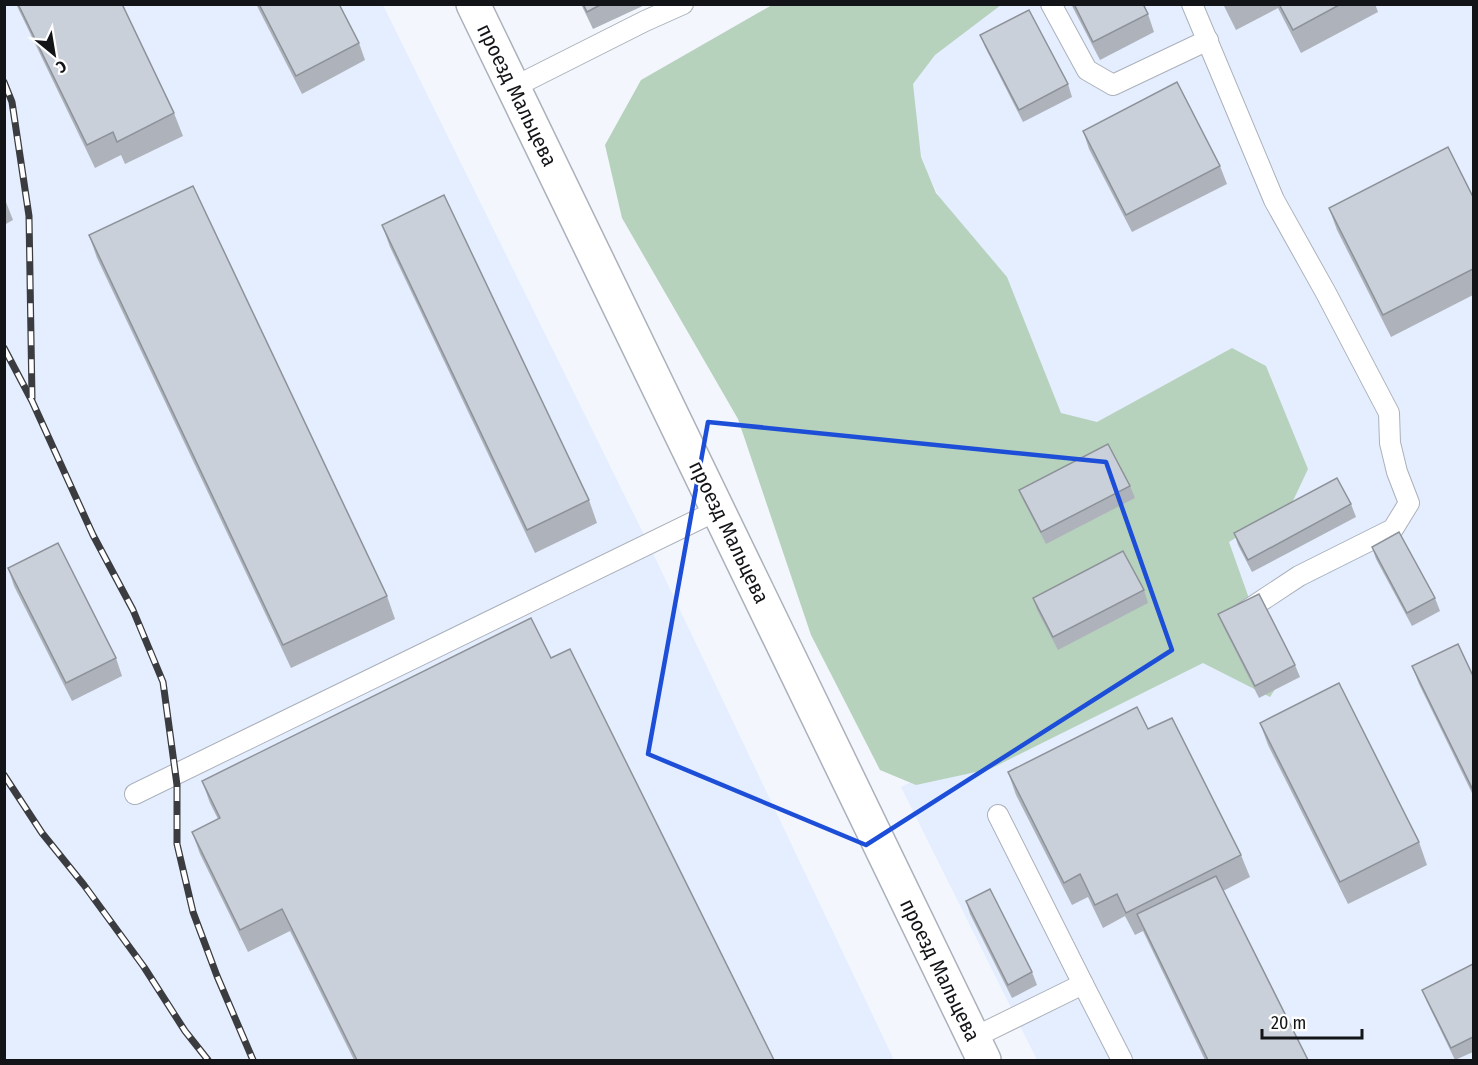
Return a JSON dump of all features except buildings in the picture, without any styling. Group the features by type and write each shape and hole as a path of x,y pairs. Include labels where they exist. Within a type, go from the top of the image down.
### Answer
{"street":[{"name":"проезд Мальцева","path":"473,4 979,1049"}],"lane":[{"path":"514,87 683,4"},
{"path":"1051,4 1087,70 1113,86 1208,40"},
{"path":"1192,4 1274,200 1326,292 1389,413 1389,442 1396,472 1409,503 1393,529 1299,576 1226,624"},
{"path":"135,794 718,510"},
{"path":"998,815 1122,1060"},
{"path":"979,1049 1083,984"}],"highlighted area":[{"path":"708,422 1106,462 1172,650 866,845 648,754"}],"shaded area":[{"path":"5,5 383,5 649,545 894,1060 5,1060"},
{"path":"845,5 1473,5 1473,1060 1037,1060 901,787 1165,658"}],"green space":[{"path":"772,5 1001,5 935,55 913,84 921,157 936,193 1007,277 1061,413 1097,422 1232,348 1266,366 1308,469 1292,503 1229,542 1279,683 1270,697 1203,663 990,769 916,785 880,770 811,635 738,419 622,218 605,145 641,80"}],"railway":[{"path":"4,82 12,102 29,216 32,398"},
{"path":"4,348 32,401 93,535 133,610 163,682 177,785 177,844 193,912 217,976 253,1060"},
{"path":"4,775 42,833 84,885 144,967 185,1031 208,1060"}]}
